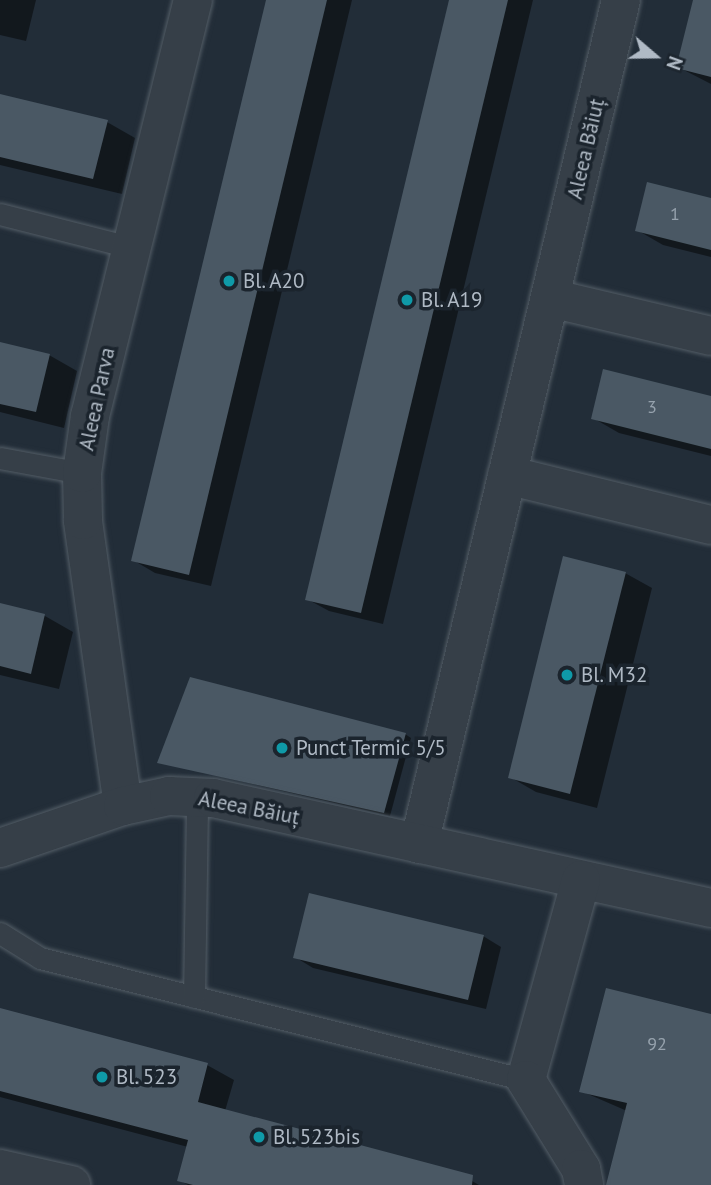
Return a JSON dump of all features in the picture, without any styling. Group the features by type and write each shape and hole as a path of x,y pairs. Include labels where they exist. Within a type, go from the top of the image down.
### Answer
{"street":[{"name":"Aleea Parva","path":"123,806 83,520 82,473 90,416 193,0"},
{"name":"Aleea Băiuț","path":"419,844 621,0"},
{"path":"550,298 711,336"},
{"path":"508,475 711,525"},
{"name":"Aleea Băiuț","path":"0,848 123,806 169,796 197,797 711,908"},
{"path":"581,880 527,1080 580,1169 584,1185"},
{"path":"0,1169 56,1183"}],"lane":[{"path":"0,214 133,248"},
{"path":"0,458 82,473"},
{"path":"194,997 197,797"},
{"path":"0,933 40,958 527,1080"}],"building":[{"name":"Bl. A20","path":"266,0 327,0 189,575 131,561"},
{"name":"Bl. A19","path":"449,0 508,0 361,613 305,600"},
{"path":"693,0 711,0 711,77 676,68"},
{"path":"0,94 108,120 93,179 0,157"},
{"path":"647,182 711,198 711,250 635,231"},
{"path":"0,342 50,354 36,412 0,404"},
{"path":"603,369 711,396 711,449 591,419"},
{"name":"Bl. M32","path":"563,556 626,572 570,794 508,778"},
{"path":"0,603 45,614 31,674 0,666"},
{"name":"Punct Termic 5/5","path":"190,677 406,733 384,813 157,763"},
{"path":"309,893 484,935 468,1000 293,958"},
{"path":"606,988 711,1014 711,1185 606,1185 627,1103 579,1092"},
{"path":"0,1008 208,1063 198,1102 473,1175 472,1185 193,1185 177,1181 188,1140 0,1091"}],"place":[{"name":"Bl. A20","path":"229,281"},
{"name":"Bl. A19","path":"407,300"},
{"name":"Bl. M32","path":"567,675"},
{"name":"Punct Termic 5/5","path":"282,748"},
{"name":"Bl. 523","path":"102,1077"},
{"name":"Bl. 523bis","path":"259,1137"}]}
